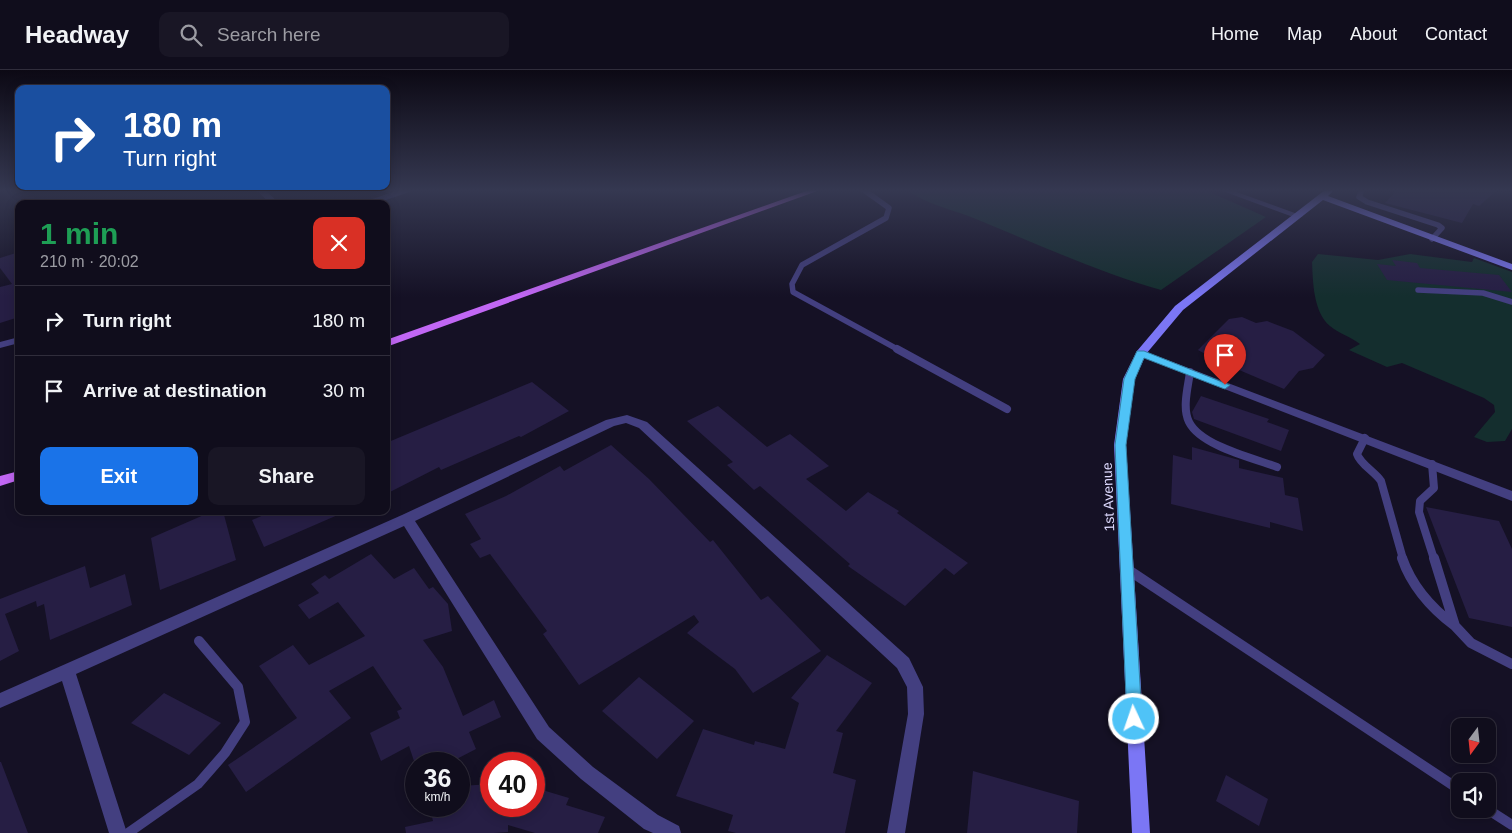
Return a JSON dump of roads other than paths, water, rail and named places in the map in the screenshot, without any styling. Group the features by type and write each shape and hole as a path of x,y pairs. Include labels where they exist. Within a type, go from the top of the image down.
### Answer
{"main road":[{"path":"390,343 717,226"},
{"path":"0,481 15,475"}],"street":[{"name":"1st Avenue","path":"1141,833 1120,445 1129,379 1141,353 1179,308 1286,226"},
{"path":"1400,226 1432,239 1512,267"},
{"path":"0,345 15,341"},
{"path":"1141,353 1512,496"},
{"path":"0,701 407,519 610,423 627,419 643,425 903,663 915,688 916,714 896,833"},
{"path":"407,519 543,733 587,773 651,822 672,833"},
{"path":"67,671 118,833"}],"lane":[{"path":"872,226 802,264 792,284 793,292 1007,409"},
{"path":"1432,239 1442,228 1439,226"},
{"path":"1418,290 1483,293 1512,302"},
{"path":"1190,372 1187,416 1194,430 1204,438 1277,467"},
{"path":"1365,438 1357,454 1358,458 1374,471 1381,481 1407,575 1437,615 1455,626 1471,643 1512,664"},
{"path":"1432,464 1434,488 1420,501 1419,512 1455,626"},
{"path":"1126,568 1451,784"},
{"path":"128,833 198,784 226,753 245,722 238,688 199,640"},
{"path":"1496,814 1512,825"}]}
